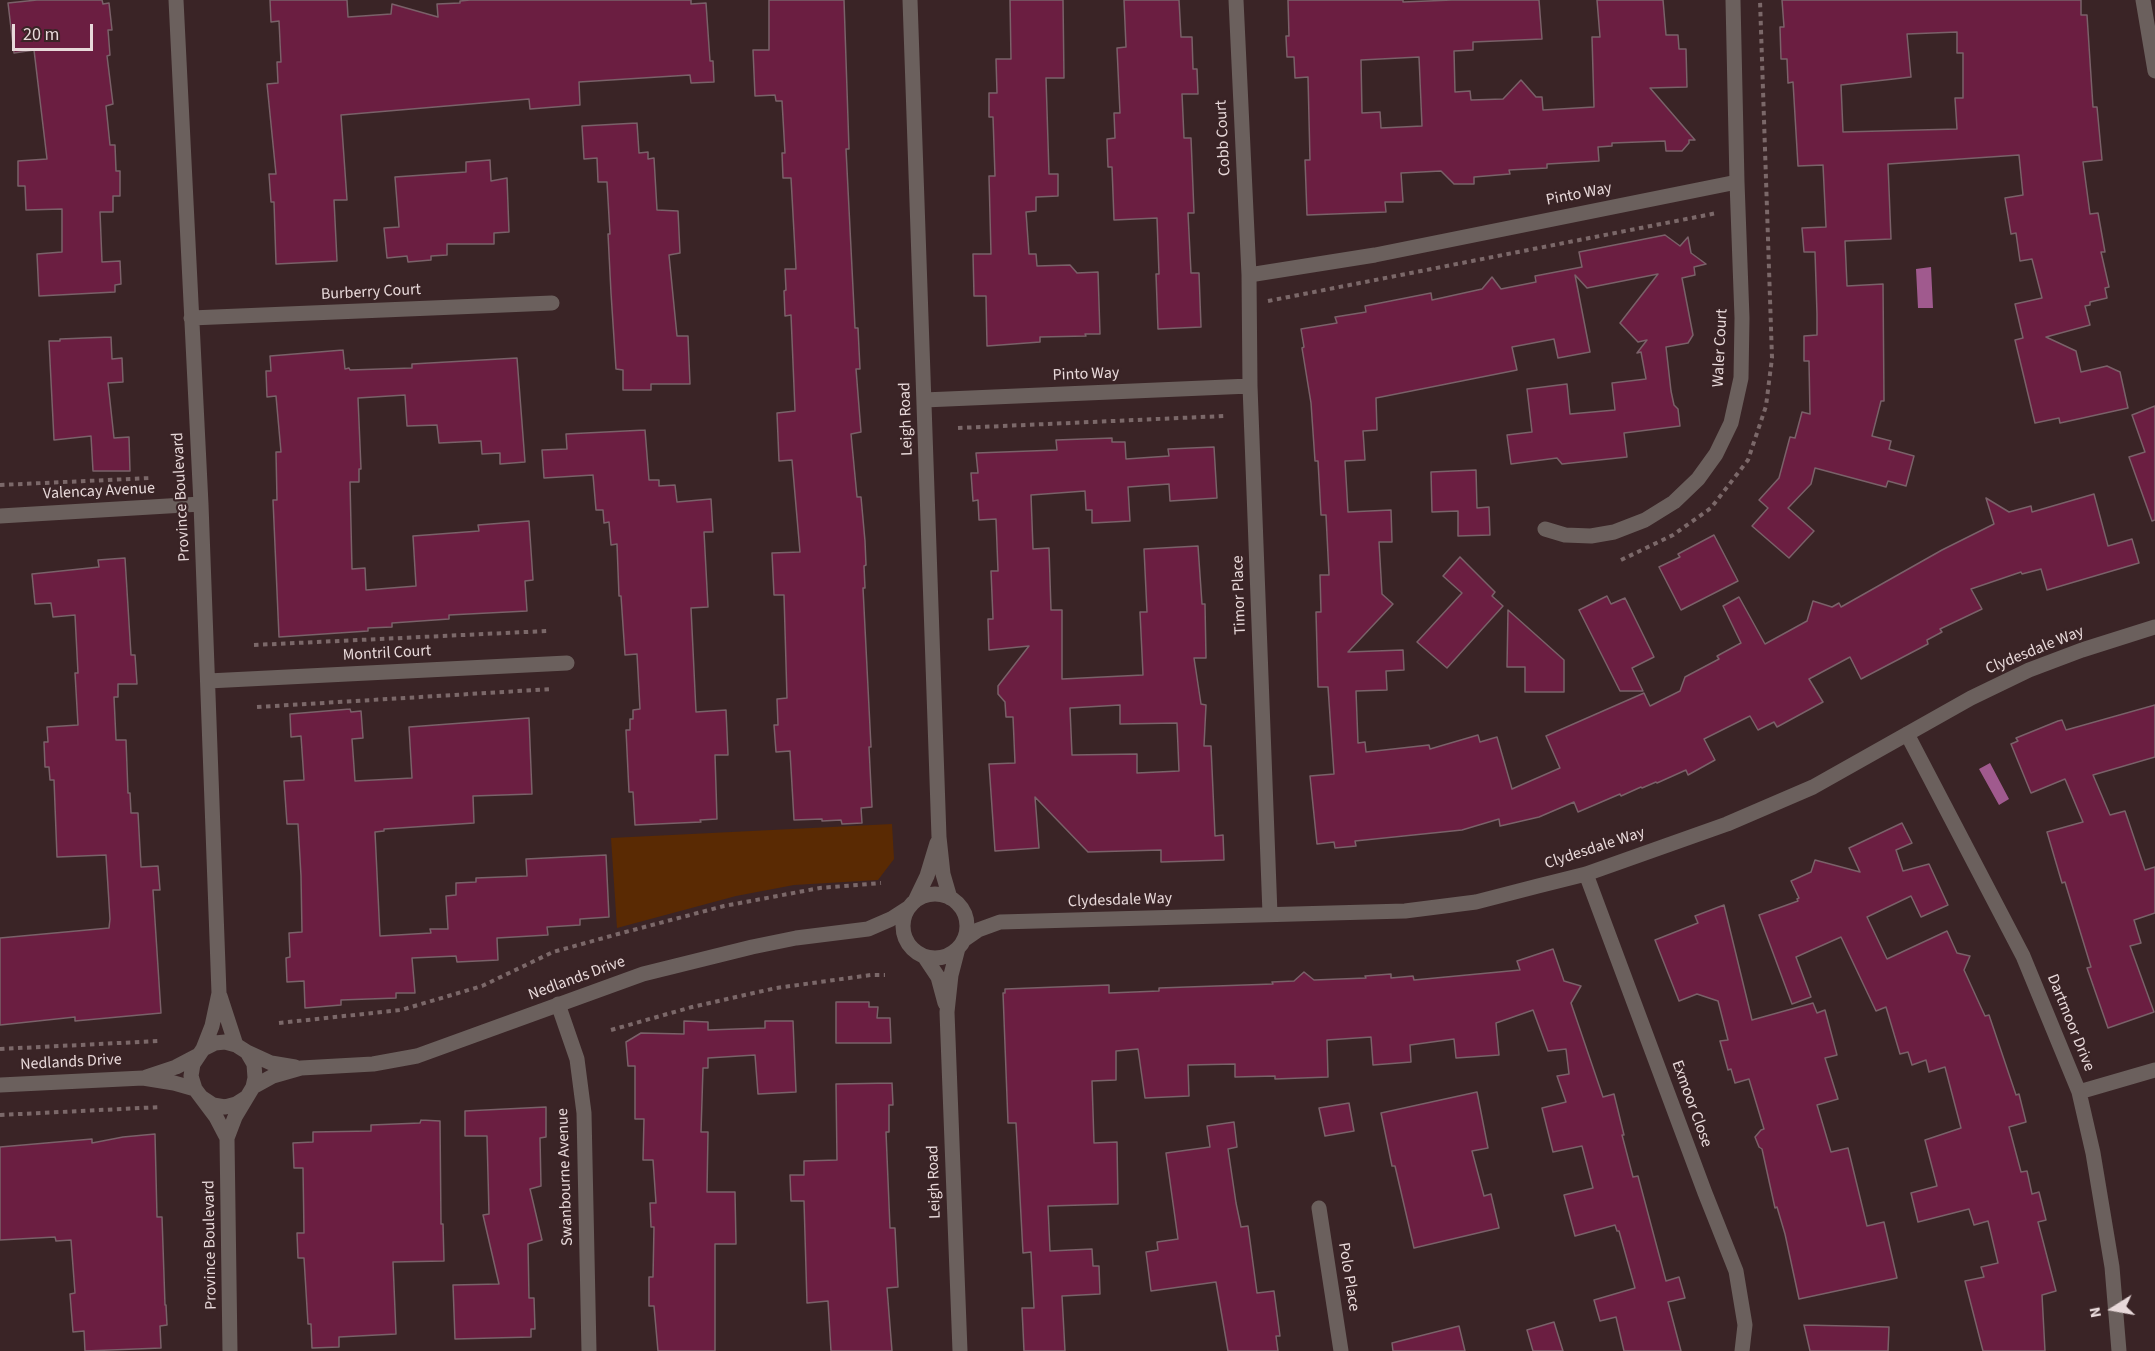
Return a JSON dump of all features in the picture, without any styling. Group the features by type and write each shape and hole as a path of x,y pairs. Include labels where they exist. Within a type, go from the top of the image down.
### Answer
{"street":[{"name":"Province Boulevard","path":"176,0 201,504 219,993 212,1026 193,1064 191,1076 198,1093 227,1138"},
{"name":"Leigh Road","path":"910,0 939,837 943,874 954,901"},
{"name":"Cobb Court","path":"1236,0 1249,275"},
{"path":"1734,0 1737,182"},
{"path":"2143,0 2155,71"},
{"name":"Pinto Way","path":"1249,275 1375,255 1737,182"},
{"name":"Waler Court","path":"1545,529 1565,535 1591,536 1614,532 1645,520 1674,502 1698,479 1716,454 1731,423 1741,378 1742,318 1737,182"},
{"name":"Timor Place","path":"1249,275 1250,386 1270,914"},
{"name":"Burberry Court","path":"191,318 552,303"},
{"name":"Pinto Way","path":"924,400 1250,386"},
{"name":"Valencay Avenue","path":"0,516 201,504"},
{"name":"Clydesdale Way","path":"868,928 891,919 923,896 932,894 954,901 975,915 1000,922 1405,911 1476,902 1586,874 1727,824 1813,787 1971,698 2028,670 2155,627"},
{"name":"Montril Court","path":"208,681 567,663"},
{"name":"Dartmoor Drive","path":"1907,734 2023,956 2079,1092 2093,1153 2112,1267 2120,1351"},
{"name":"Leigh Road","path":"911,904 927,876 939,837"},
{"name":"Exmoor Close","path":"1586,874 1736,1271 1744,1325 1742,1351"},
{"path":"954,901 967,921 962,944"},
{"path":"906,941 903,924 911,904"},
{"name":"Clydesdale Way","path":"924,956 943,957 978,930 1000,922"},
{"path":"868,928 889,932 906,941 917,953 924,956"},
{"name":"Nedlands Drive","path":"301,1068 374,1064 417,1056 643,974 708,956 796,938 868,928"},
{"name":"Leigh Road","path":"960,1351 947,1012 951,975 962,944"},
{"name":"Leigh Road","path":"924,956 938,977 947,1012"},
{"name":"Province Boulevard","path":"219,993 241,1049 254,1064 255,1078 227,1138 230,1351"},
{"name":"Swanbourne Avenue","path":"558,1004 577,1059 584,1113 589,1351"},
{"path":"143,1078 176,1067 214,1043 225,1042 271,1063 301,1068"},
{"path":"143,1078 174,1083 198,1093 213,1105 225,1107 236,1104 273,1076 301,1068"},
{"path":"2079,1092 2155,1070"},
{"name":"Nedlands Drive","path":"0,1085 143,1078"},
{"name":"Polo Place","path":"1319,1208 1341,1351"}],"path":[{"path":"1249,305 1738,209"},
{"path":"958,428 1224,416"},
{"path":"0,485 151,478"},
{"path":"254,645 547,631"},
{"path":"257,707 552,689"},
{"path":"279,1023 401,1010 482,986 553,952 629,931 724,906 820,888 881,883"},
{"path":"611,1030 692,1007 777,988 885,975"},
{"path":"0,1049 159,1041"},
{"path":"0,1115 161,1107"}],"shaded area":[{"path":"1931,267 1933,308 1918,308 1916,269"},
{"path":"1990,763 2009,799 1999,805 1979,769"},
{"path":"892,824 894,859 878,880 794,885 736,896 617,928 611,838"}],"building":[{"path":"37,0 102,0 103,4 109,3 112,30 108,30 110,55 107,56 113,104 106,106 110,145 115,145 116,171 120,171 120,196 113,196 113,212 100,212 102,262 120,261 121,284 115,285 115,292 39,296 37,254 62,252 62,209 26,210 25,186 18,186 18,161 47,159 34,50 14,53 8,3"},
{"path":"270,0 347,0 348,17 391,14 392,4 438,17 437,4 470,0 691,0 691,4 706,3 710,61 713,61 714,82 691,83 690,75 579,82 580,105 530,109 529,99 341,115 347,200 334,200 337,261 276,264 274,202 271,202 269,174 276,174 267,84 278,83 277,62 281,62 279,21 271,22"},
{"path":"769,0 844,0 849,149 846,149 855,328 858,328 860,369 856,369 861,432 851,434 857,497 861,497 865,541 866,565 864,566 865,588 863,588 871,747 869,747 872,807 861,808 862,823 842,824 841,820 822,821 822,819 794,820 790,751 776,752 774,725 778,725 777,699 787,698 784,595 774,595 772,553 800,552 792,460 779,461 777,413 795,411 791,315 785,316 784,291 786,290 785,269 796,269 791,178 783,178 782,153 785,153 782,101 776,101 775,95 755,96 753,50 769,50"},
{"path":"1010,0 1063,0 1064,78 1046,78 1049,174 1058,174 1058,196 1036,197 1036,211 1026,212 1029,254 1036,254 1037,266 1070,265 1077,273 1098,272 1100,334 1040,337 1040,342 987,346 986,296 974,296 973,254 991,254 989,176 995,176 993,117 989,117 989,93 997,93 996,59 1011,59"},
{"path":"1124,0 1179,0 1181,37 1192,37 1193,69 1197,69 1198,94 1182,94 1184,138 1191,138 1194,213 1188,213 1191,273 1199,273 1201,327 1158,329 1157,218 1114,220 1112,167 1108,167 1107,139 1115,138 1114,113 1120,113 1117,48 1126,47"},
{"path":"1288,0 1403,0 1403,2 1539,0 1542,39 1473,42 1473,50 1454,51 1455,92 1470,91 1471,100 1503,99 1521,80 1536,97 1542,97 1543,110 1594,107 1592,37 1600,37 1597,0 1663,0 1666,35 1678,35 1679,49 1686,49 1687,87 1650,88 1695,140 1689,140 1682,151 1666,151 1665,141 1612,143 1612,146 1598,147 1599,161 1547,164 1547,168 1509,170 1510,174 1474,177 1474,184 1454,184 1441,171 1401,173 1403,202 1385,202 1386,212 1307,215 1305,160 1310,160 1308,77 1295,78 1294,57 1287,57 1286,36 1289,36","holes":["1419,57 1422,126 1381,128 1380,112 1362,113 1361,60"]},
{"path":"1782,0 2081,0 2081,15 2087,15 2093,107 2097,107 2102,160 2083,162 2090,214 2098,213 2105,252 2101,252 2109,287 2105,288 2107,298 2090,302 2090,305 2085,306 2090,325 2046,337 2076,351 2081,372 2107,366 2120,372 2128,408 2060,423 2059,418 2035,423 2015,340 2023,338 2015,304 2042,298 2032,259 2020,261 2016,233 2011,234 2005,198 2023,195 2019,155 1888,164 1891,239 1845,241 1847,286 1883,284 1884,401 1881,401 1872,436 1891,441 1889,449 1914,456 1906,486 1888,481 1886,487 1815,468 1811,484 1788,508 1814,531 1789,558 1752,526 1768,508 1759,500 1779,478 1790,437 1795,438 1802,412 1810,414 1809,361 1804,361 1804,336 1817,335 1815,252 1804,252 1802,228 1826,227 1823,165 1798,166 1793,82 1788,83 1787,59 1781,59 1780,27 1784,27","holes":["1957,32 1957,53 1963,53 1963,98 1955,98 1957,129 1843,132 1841,85 1911,77 1907,34"]},
{"path":"637,123 639,153 648,152 648,159 654,158 657,210 678,211 680,253 669,255 677,336 688,336 690,384 651,384 651,390 623,390 623,370 616,369 607,182 598,182 597,158 584,159 582,126"},
{"path":"490,160 491,181 507,178 509,232 494,233 494,244 447,244 447,255 431,256 431,260 408,262 407,256 387,258 384,228 399,227 395,177 466,172 466,162"},
{"path":"1665,235 1680,246 1688,237 1691,253 1706,264 1694,267 1695,275 1682,278 1693,335 1688,343 1666,347 1671,391 1674,405 1678,409 1680,426 1624,433 1627,457 1562,464 1557,458 1511,464 1507,435 1532,432 1527,389 1567,384 1570,414 1615,410 1612,383 1646,379 1641,352 1637,353 1647,340 1638,342 1620,323 1658,274 1587,288 1575,275 1590,352 1558,358 1554,339 1512,347 1517,370 1376,398 1377,430 1363,431 1365,460 1345,461 1348,512 1391,510 1392,542 1379,542 1382,594 1393,604 1348,652 1403,650 1404,670 1386,671 1387,690 1356,691 1358,743 1365,742 1366,752 1429,745 1430,749 1478,735 1480,742 1497,737 1512,789 1560,768 1546,736 1644,693 1650,706 1680,691 1685,677 1719,659 1717,656 1741,643 1723,606 1739,597 1765,644 1807,621 1813,601 1832,607 1839,603 1841,607 1942,550 1994,524 1986,498 2009,512 2031,506 2032,512 2094,494 2108,546 2132,539 2139,563 2047,590 2041,569 2022,574 2021,572 1971,589 1982,609 1940,629 1942,632 1927,640 1928,644 1861,679 1850,657 1809,679 1823,702 1777,727 1774,722 1758,730 1750,716 1704,739 1715,760 1688,775 1686,770 1578,812 1574,802 1539,817 1500,826 1499,819 1462,830 1355,841 1356,846 1335,848 1334,842 1317,844 1310,776 1334,774 1328,687 1318,687 1316,612 1321,612 1320,575 1329,575 1326,515 1321,515 1318,461 1315,461 1311,403 1301,329 1337,323 1335,317 1366,312 1365,306 1431,293 1432,300 1482,289 1492,277 1501,289 1536,282 1535,276 1582,267 1579,252"},
{"path":"111,337 112,359 122,358 123,382 108,383 114,438 129,437 130,471 93,471 91,436 54,440 49,341"},
{"path":"343,350 345,369 350,370 412,368 412,364 517,358 525,462 500,464 500,453 482,454 481,441 439,443 437,425 407,426 405,395 358,398 361,469 359,469 359,482 350,482 352,569 365,568 366,590 416,586 413,536 479,531 478,525 529,521 533,580 525,581 527,611 449,615 449,619 392,623 392,627 368,628 368,631 279,637 273,500 277,500 276,452 281,452 276,396 267,397 266,371 271,371 270,356"},
{"path":"2155,406 2155,520 2152,521 2129,457 2145,452 2132,415"},
{"path":"645,430 649,480 659,480 659,486 675,485 677,502 711,499 713,532 704,532 708,607 691,608 696,712 726,710 728,755 715,755 717,819 700,820 701,822 635,825 633,792 629,792 626,730 630,730 633,710 640,709 637,654 625,655 617,544 611,545 609,522 604,523 603,510 596,510 593,475 544,478 542,450 567,449 566,434"},
{"path":"1112,438 1112,442 1125,442 1126,459 1169,456 1168,449 1214,447 1217,498 1170,501 1169,484 1128,487 1130,521 1092,523 1092,510 1086,510 1085,491 1031,495 1033,549 1049,548 1051,610 1062,610 1062,679 1143,675 1140,612 1147,612 1144,549 1198,546 1202,604 1205,604 1206,658 1194,658 1201,704 1206,705 1204,746 1211,746 1215,836 1223,835 1224,860 1161,862 1161,850 1088,852 1035,797 1039,848 995,851 989,764 1015,763 1013,717 1006,717 1005,702 998,694 998,686 1029,646 989,650 988,619 993,619 991,571 998,571 996,519 979,520 978,500 973,501 971,473 978,473 976,453 1057,450 1056,440","holes":["1120,705 1120,724 1177,723 1179,771 1137,773 1137,754 1072,755 1070,708"]},
{"path":"1476,470 1477,508 1489,507 1490,535 1458,536 1458,511 1432,512 1431,472"},
{"path":"1714,535 1738,581 1681,610 1659,567 1680,557 1678,554"},
{"path":"1460,557 1495,592 1492,596 1503,606 1447,668 1417,642 1462,593 1443,576"},
{"path":"125,558 131,655 135,655 137,684 118,684 118,697 114,697 116,740 126,740 128,793 130,793 131,813 138,813 141,867 158,866 160,890 153,890 161,1013 75,1021 75,1017 0,1025 0,938 109,928 110,919 106,855 57,857 54,780 50,780 49,767 45,767 44,742 48,742 47,727 78,725 75,615 53,617 51,603 35,604 32,574 99,567 98,560"},
{"path":"1607,596 1611,604 1625,598 1654,657 1632,668 1643,691 1620,691 1579,610"},
{"path":"1508,610 1564,660 1564,692 1525,692 1525,667 1507,667"},
{"path":"2155,705 2155,757 2093,775 2110,815 2125,811 2145,870 2155,867 2155,913 2134,920 2141,943 2130,946 2154,1012 2108,1028 2087,968 2091,967 2065,882 2062,883 2047,832 2083,822 2065,779 2031,793 2011,744 2018,741 2016,738 2058,721 2062,720 2066,730"},
{"path":"350,709 351,712 361,711 363,738 352,739 355,781 412,778 409,727 529,718 532,794 473,796 474,823 384,829 384,831 375,832 380,936 431,933 430,929 448,929 446,896 456,895 456,883 476,882 476,878 527,876 526,859 606,855 609,917 580,919 580,925 547,927 548,935 497,938 498,960 457,962 456,956 412,958 415,993 396,993 396,998 341,1000 341,1005 305,1008 304,981 287,982 286,958 290,957 289,933 302,932 298,824 287,824 284,781 304,780 301,736 291,737 290,714"},
{"path":"1902,823 1912,843 1896,850 1903,871 1929,864 1948,905 1921,917 1911,896 1867,917 1887,959 1947,931 1957,953 1970,956 1964,970 1985,1016 1989,1015 2016,1095 2019,1094 2026,1122 2009,1127 2021,1172 2027,1171 2032,1194 2039,1192 2046,1220 2038,1222 2056,1291 2042,1295 2045,1351 1983,1351 1965,1281 1984,1277 1981,1267 1998,1263 1988,1221 1974,1225 1969,1209 1918,1222 1911,1193 1937,1186 1925,1140 1961,1128 1945,1067 1929,1072 1926,1060 1912,1065 1908,1052 1900,1054 1886,1007 1876,1011 1841,937 1796,957 1811,997 1792,1004 1759,915 1798,901 1799,898 1791,881 1811,872 1815,860 1860,872 1849,848"},
{"path":"1724,905 1752,1020 1813,1003 1817,1013 1825,1010 1837,1055 1825,1058 1838,1099 1817,1105 1831,1152 1848,1148 1867,1226 1884,1222 1897,1278 1799,1299 1785,1234 1777,1207 1775,1208 1762,1149 1755,1137 1764,1129 1749,1079 1735,1083 1731,1069 1728,1070 1720,1041 1728,1040 1718,1001 1697,994 1679,1001 1655,940 1698,923 1695,916"},
{"path":"1553,949 1564,981 1581,986 1571,1003 1603,1097 1614,1094 1633,1177 1638,1176 1666,1281 1679,1277 1685,1298 1668,1302 1681,1351 1624,1351 1616,1317 1600,1321 1594,1300 1635,1288 1619,1231 1615,1225 1575,1236 1564,1195 1593,1188 1582,1146 1553,1152 1542,1108 1566,1102 1557,1076 1569,1074 1566,1049 1548,1051 1533,1010 1496,1023 1499,1055 1456,1058 1454,1039 1410,1045 1411,1062 1373,1065 1371,1037 1327,1040 1328,1077 1275,1079 1275,1076 1235,1077 1235,1064 1188,1065 1189,1096 1145,1098 1138,1049 1116,1051 1116,1080 1092,1081 1094,1143 1117,1142 1118,1204 1048,1206 1050,1251 1092,1249 1093,1266 1099,1266 1100,1294 1062,1296 1065,1351 1024,1351 1022,1308 1034,1308 1031,1252 1023,1253 1016,1123 1008,1123 1003,993 1005,989 1109,985 1109,993 1159,991 1159,988 1273,984 1272,982 1294,981 1304,972 1314,980 1366,978 1365,976 1391,974 1391,978 1413,976 1414,980 1520,970 1517,961"},
{"path":"836,1002 869,1002 869,1007 878,1007 877,1018 890,1018 891,1043 836,1043"},
{"path":"684,1021 708,1022 708,1030 765,1028 765,1021 793,1021 796,1092 758,1094 755,1055 708,1058 708,1068 703,1068 701,1132 708,1132 707,1192 735,1192 736,1244 715,1244 715,1351 658,1351 654,1306 649,1306 649,1277 653,1277 654,1227 651,1227 650,1203 656,1203 653,1160 643,1160 644,1119 635,1119 635,1066 628,1066 626,1042 641,1033 684,1034"},
{"path":"892,1083 893,1105 889,1105 889,1132 886,1132 890,1228 895,1228 898,1287 887,1288 892,1351 831,1351 828,1301 807,1303 804,1201 791,1201 790,1175 804,1175 804,1161 837,1160 836,1084"},
{"path":"1477,1092 1488,1148 1472,1151 1484,1196 1491,1194 1499,1228 1414,1248 1395,1166 1392,1166 1381,1113"},
{"path":"1349,1103 1354,1131 1325,1136 1319,1108"},
{"path":"546,1107 546,1137 540,1138 541,1186 530,1189 542,1240 528,1244 529,1298 534,1298 535,1329 531,1329 531,1337 455,1339 453,1285 499,1284 483,1215 489,1214 487,1136 465,1136 465,1111"},
{"path":"421,1120 440,1121 441,1224 443,1224 444,1261 393,1262 396,1334 339,1337 339,1347 312,1348 311,1324 308,1324 304,1258 298,1258 297,1233 304,1233 303,1168 294,1168 293,1143 313,1142 313,1132 371,1131 371,1125 420,1123"},
{"path":"1234,1122 1237,1147 1228,1149 1236,1203 1241,1227 1248,1226 1257,1293 1274,1291 1280,1336 1276,1336 1278,1351 1228,1351 1216,1282 1151,1291 1146,1252 1158,1250 1157,1242 1178,1239 1166,1153 1210,1147 1207,1126"},
{"path":"155,1134 157,1217 162,1217 167,1325 160,1326 161,1348 85,1351 84,1331 73,1332 70,1294 75,1293 71,1240 56,1241 55,1237 0,1240 0,1147 92,1139 92,1143"},
{"path":"1554,1322 1563,1351 1533,1351 1527,1330"},
{"path":"1804,1325 1889,1327 1888,1351 1810,1351"},
{"path":"1459,1326 1465,1351 1393,1351 1392,1343"}]}
